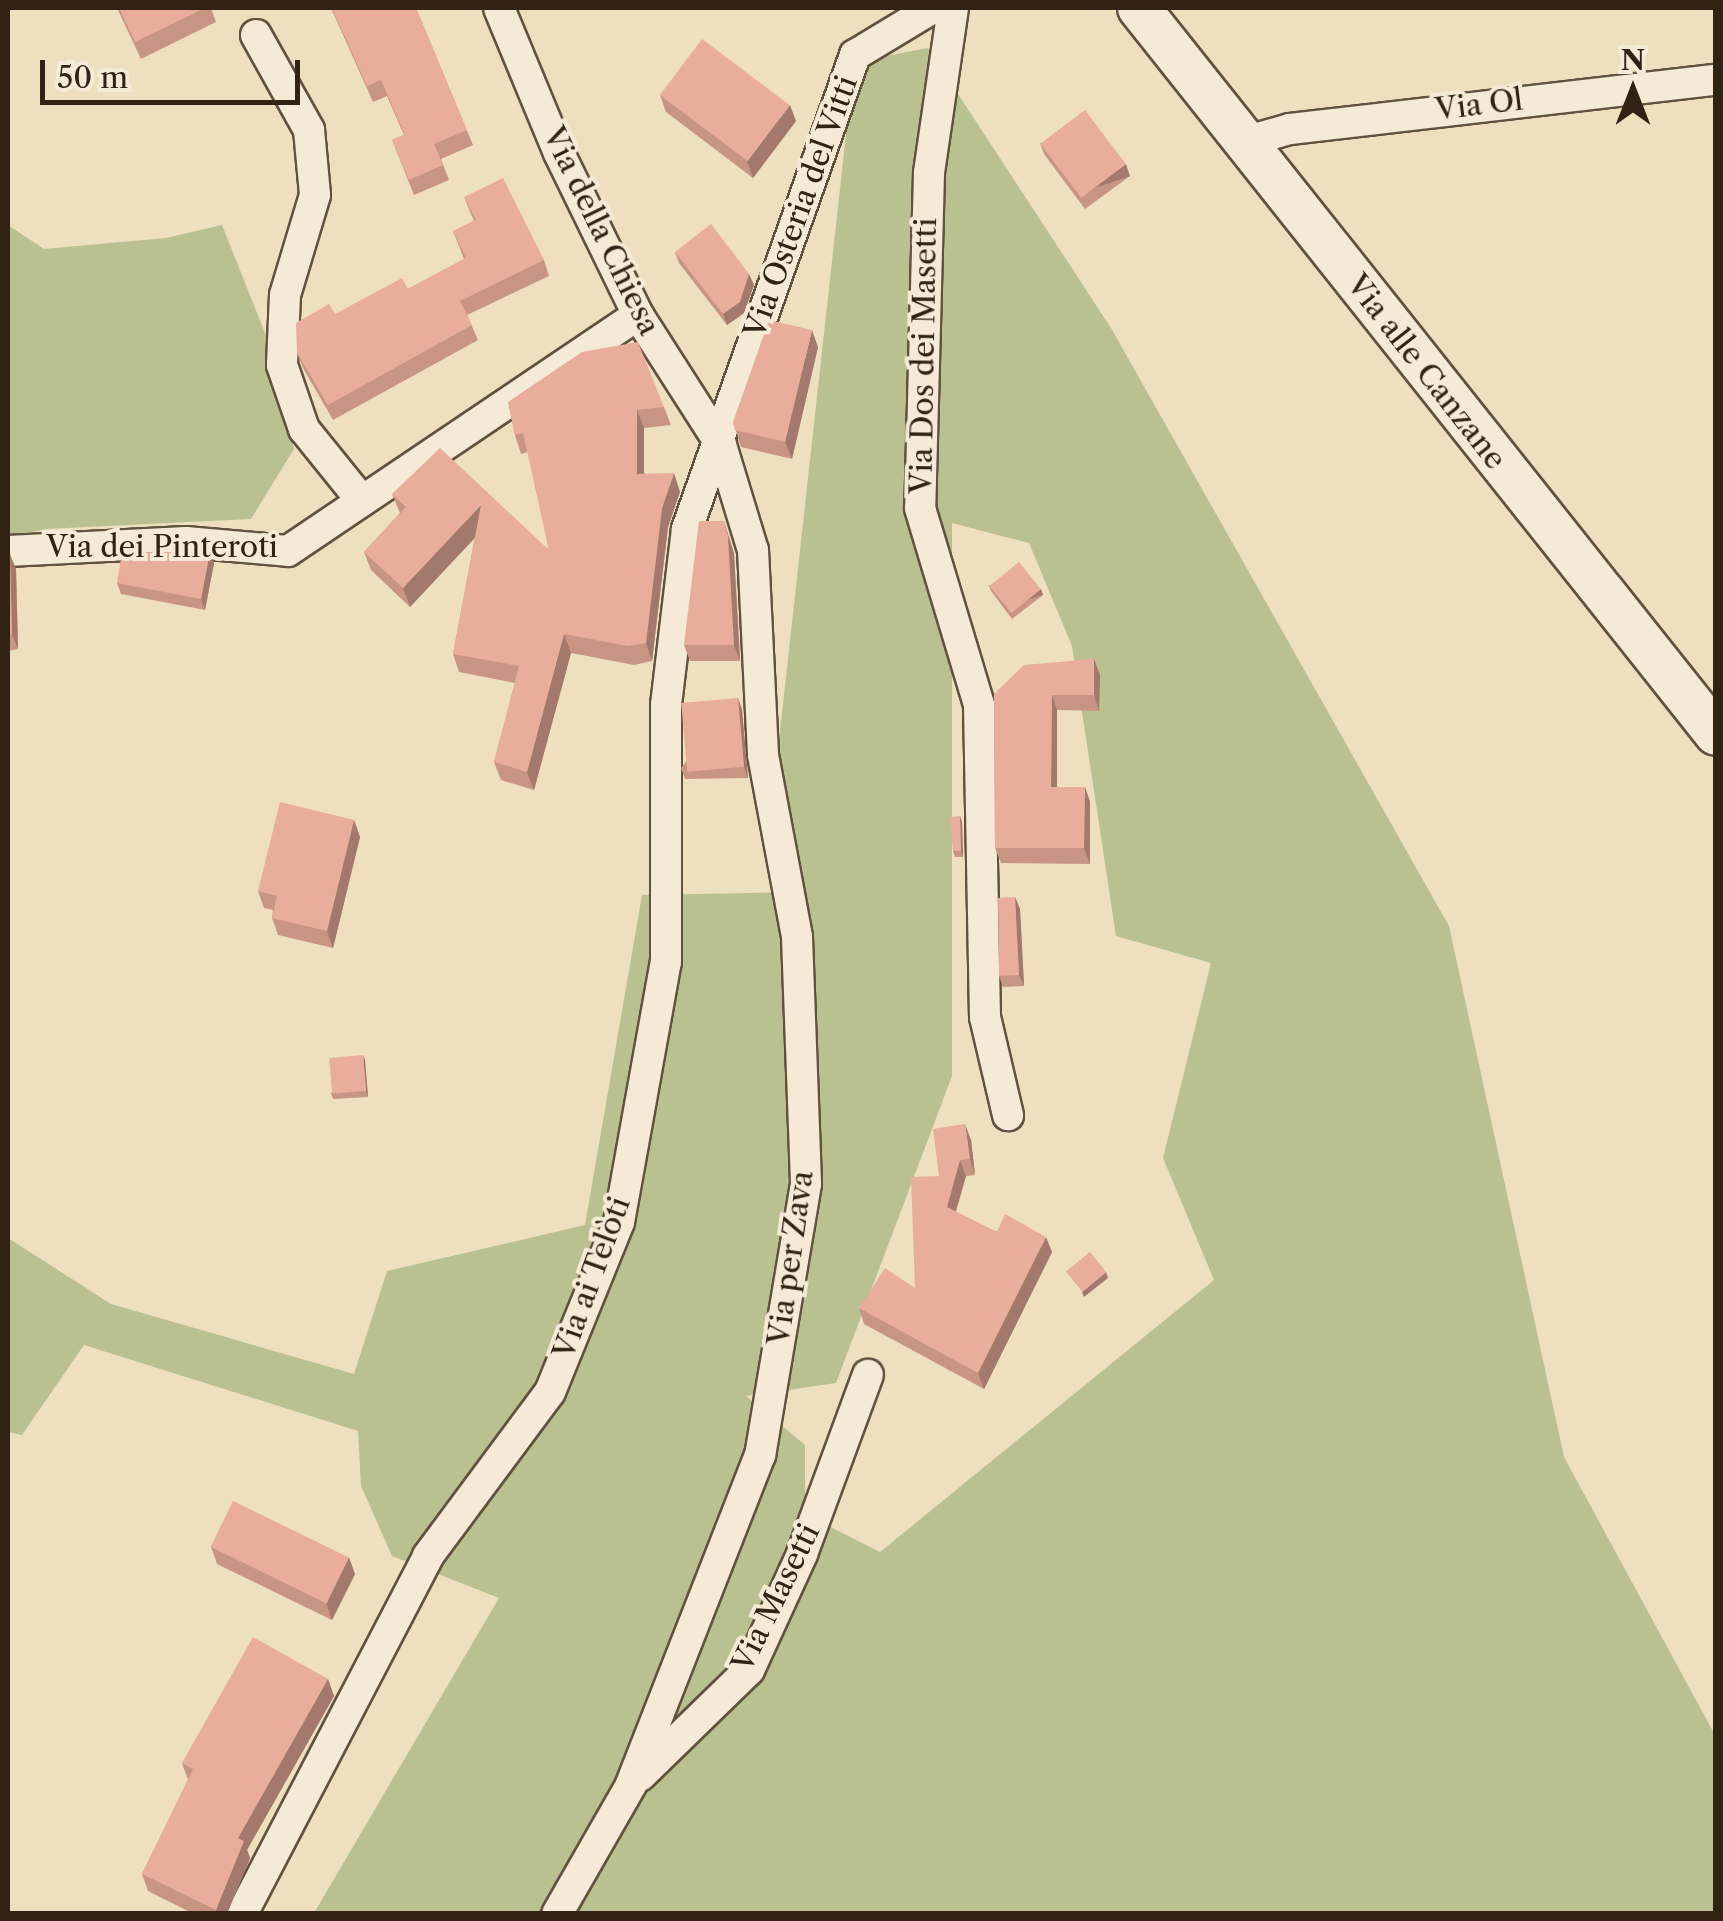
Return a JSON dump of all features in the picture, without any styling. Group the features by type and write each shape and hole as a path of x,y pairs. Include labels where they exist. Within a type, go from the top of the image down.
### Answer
{"main road":[{"name":"Via alle Canzane","path":"1140,8 1716,734"}],"street":[{"name":"Via della Chiesa","path":"499,8 559,153 638,315 721,446"},
{"name":"Via Osteria del Vitti","path":"721,446 855,55 932,8"},
{"name":"Via Dos dei Masetti","path":"953,8 929,174 920,508 979,705 984,1017 1008,1115"},
{"path":"256,36 308,130 315,195 285,295 282,364 304,429 362,501"},
{"name":"Via Ol","path":"1244,142 1290,129 1716,80"},
{"name":"Via dei Pinteroti","path":"8,551 186,542 288,551 638,315"},
{"name":"Via per Zava","path":"557,1914 631,1785 760,1455 806,1184 797,938 764,755 753,550 721,446"},
{"name":"Via ai Telòti","path":"242,1914 428,1556 550,1392 620,1222 666,962 666,705 688,528 721,446"},
{"name":"Via Masetti","path":"631,1785 748,1670 802,1554 868,1375"}],"green space":[{"path":"928,48 1111,328 1449,926 1564,1457 1715,1735 1715,1913 314,1913 499,1598 392,1556 361,1486 358,1431 84,1345 22,1435 8,1432 8,1238 111,1304 354,1374 387,1271 585,1225 642,895 797,892 775,776 854,62","holes":["952,523 1029,543 1072,646 1116,936 1211,963 1163,1158 1214,1280 880,1552 805,1514 805,1445 746,1396 836,1383 952,1076"]},
{"path":"8,225 44,249 166,238 222,225 271,348 294,449 251,519 46,529 8,537"}],"building":[{"path":"119,8 205,8 135,42"},
{"path":"332,8 416,8 467,130 434,144 443,165 409,180 392,140 405,135 381,80 367,86"},
{"path":"702,39 790,105 748,161 660,95"},
{"path":"1085,110 1126,164 1081,198 1040,144"},
{"path":"503,178 544,260 460,301 472,325 328,405 297,353 296,323 329,304 335,314 402,278 408,289 466,258 453,231 476,220 464,197"},
{"path":"711,224 749,274 740,302 723,314 675,252"},
{"path":"769,320 812,330 785,442 735,430 733,422"},
{"path":"638,342 664,407 637,410 637,474 674,473 662,508 646,643 628,646 564,634 527,772 494,762 519,666 453,654 481,505 403,588 364,552 406,507 392,494 440,448 549,550 523,433 515,435 508,402 582,352"},
{"path":"699,521 724,521 734,645 684,645"},
{"path":"122,552 210,552 201,599 117,583"},
{"path":"8,554 12,634 8,635"},
{"path":"1019,562 1041,589 1011,613 989,586"},
{"path":"1094,659 1094,695 1052,695 1051,787 1085,787 1084,848 995,848 994,694 1024,665"},
{"path":"738,698 744,767 687,772 681,703"},
{"path":"280,802 354,820 327,931 272,918 277,896 258,891"},
{"path":"960,816 961,851 953,851 950,817"},
{"path":"1015,897 1019,975 999,976 998,898"},
{"path":"363,1055 366,1091 332,1094 329,1058"},
{"path":"965,1124 970,1159 960,1160 947,1207 997,1232 1005,1214 1046,1237 978,1373 859,1308 885,1268 915,1288 911,1177 939,1176 933,1129"},
{"path":"1090,1252 1106,1272 1082,1292 1066,1272"},
{"path":"233,1501 349,1558 327,1603 211,1547"},
{"path":"253,1637 328,1679 238,1838 244,1841 216,1910 142,1874 193,1769 182,1763"}]}
